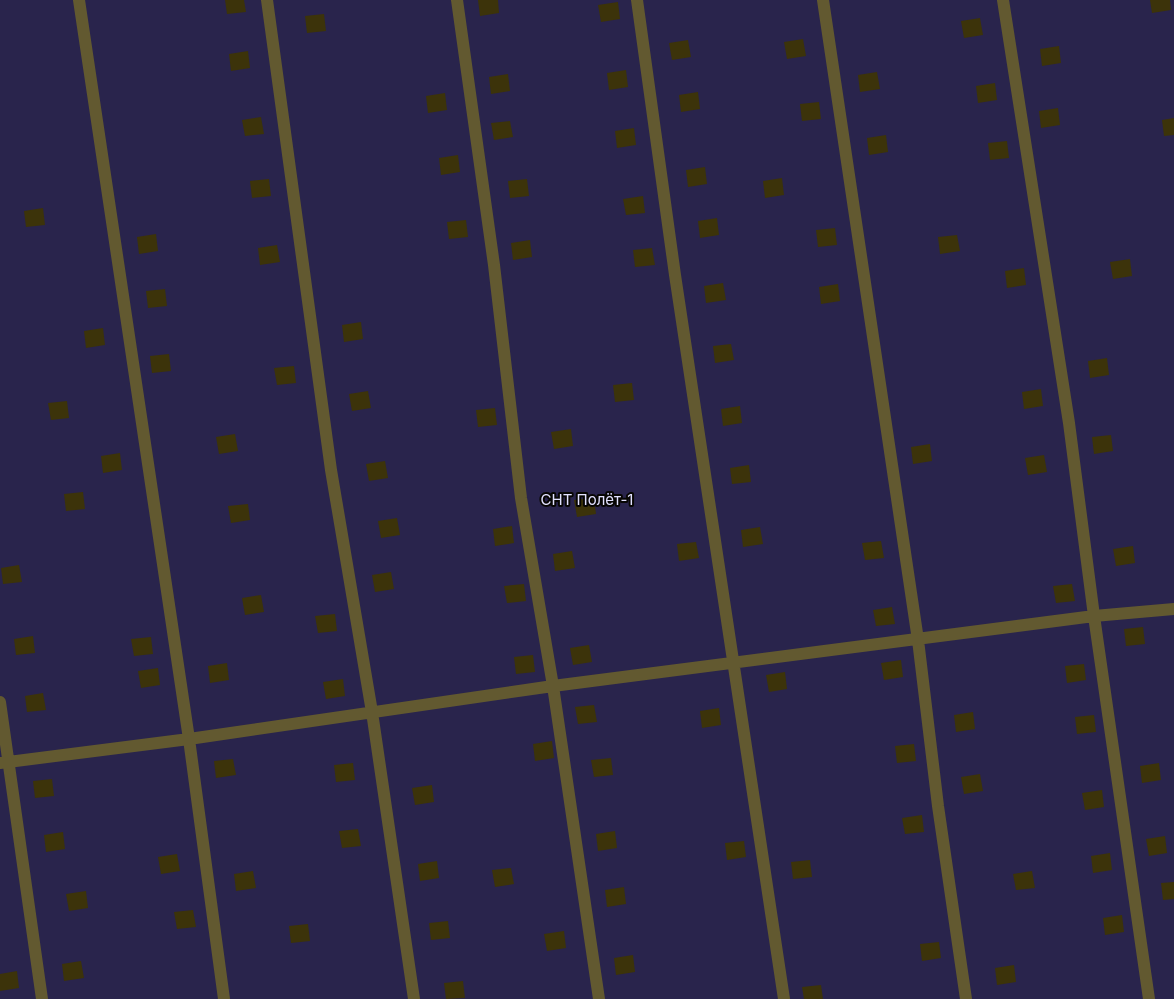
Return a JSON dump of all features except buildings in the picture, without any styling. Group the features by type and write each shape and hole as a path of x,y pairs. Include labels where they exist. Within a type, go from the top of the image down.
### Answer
{"lane":[{"path":"79,0 189,739 224,999"},
{"path":"267,0 331,470 372,712 414,999"},
{"path":"457,0 494,265 521,498 553,686 599,999"},
{"path":"637,0 675,275 784,999"},
{"path":"823,0 918,640 938,806 966,999"},
{"path":"1003,0 1068,424 1149,999"},
{"path":"4,762 189,739 553,686 1094,616 1174,609"},
{"path":"0,702 4,762 42,999"}],"green space":[{"name":"СНТ Полёт-1","path":"0,0 1174,0 1174,999 0,999"}]}
